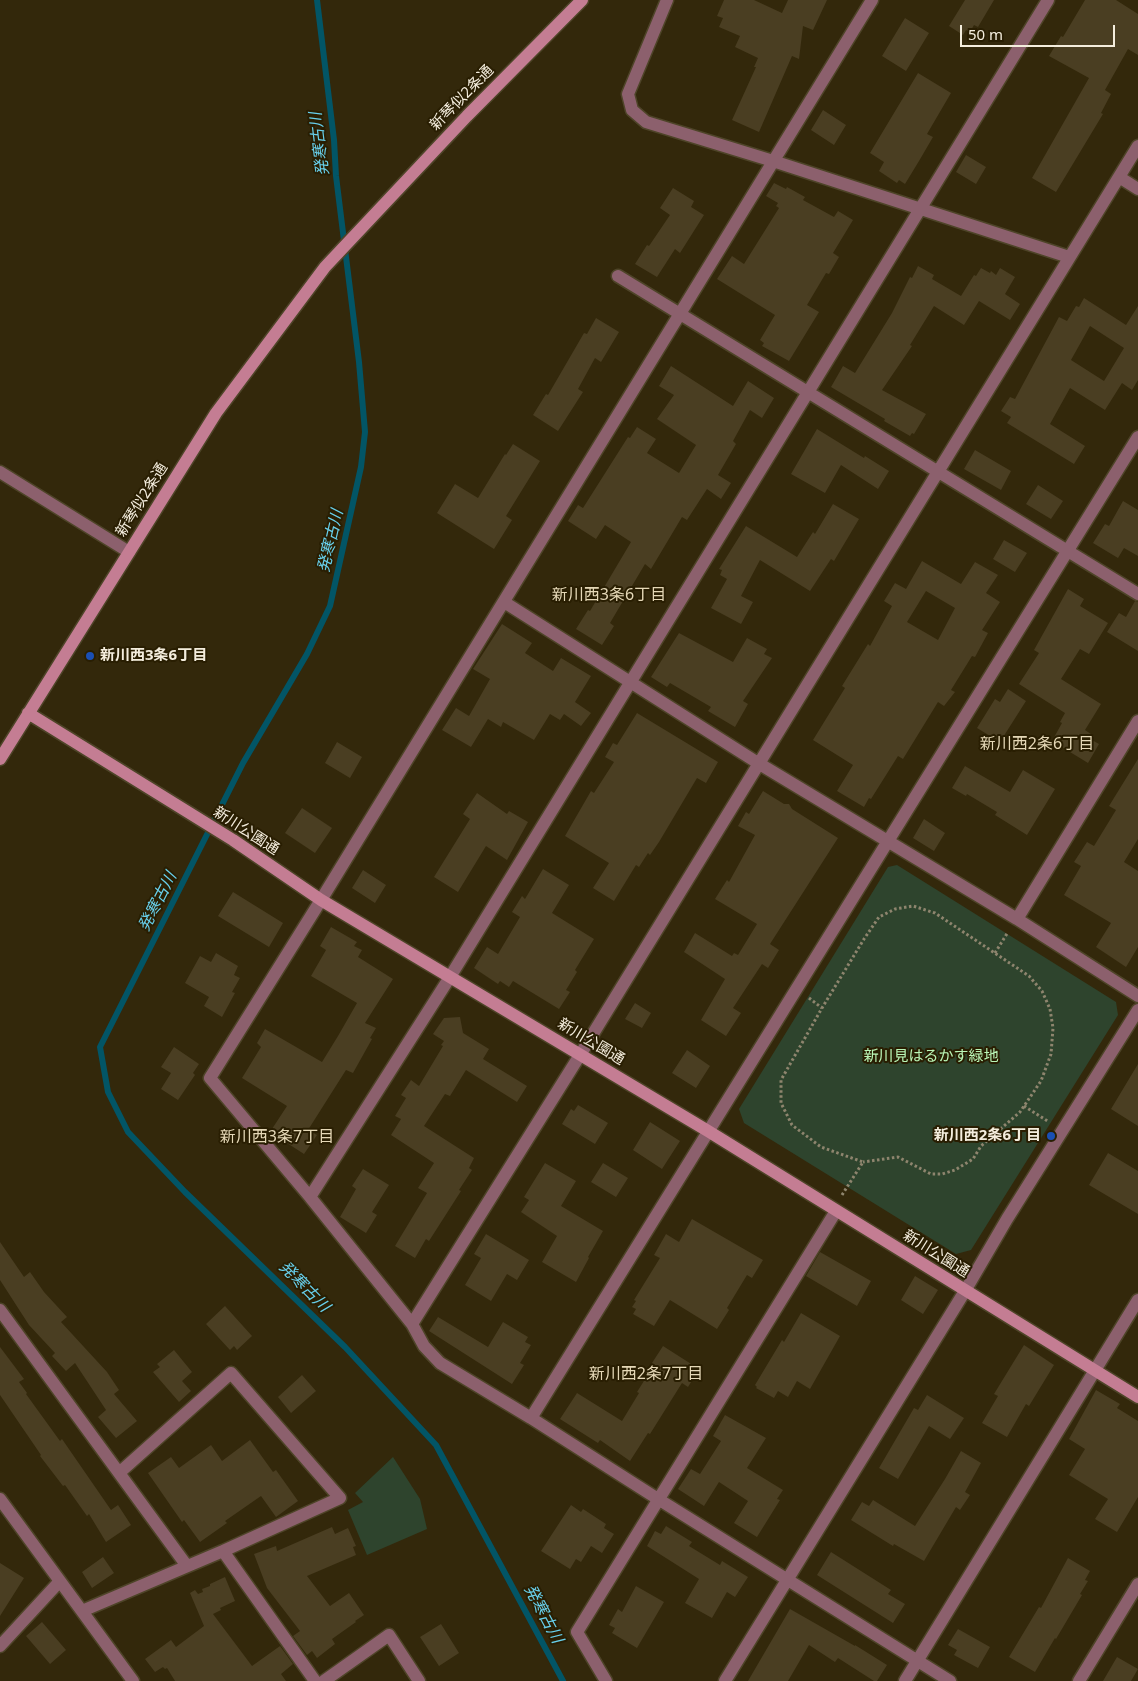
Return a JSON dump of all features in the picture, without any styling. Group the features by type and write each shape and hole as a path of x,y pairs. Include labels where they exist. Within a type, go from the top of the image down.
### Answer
{"street":[{"name":"新琴似2条通","path":"0,759 216,413 325,267 467,116 582,0"},
{"path":"667,0 628,94 632,110 646,122 1069,257"},
{"path":"872,0 210,1078 310,1197 412,1324 424,1346 440,1363 950,1681"},
{"path":"310,1197 450,978 1048,0"},
{"path":"412,1324 1138,146"},
{"path":"1119,178 1138,189"},
{"path":"618,276 1138,594"},
{"path":"531,1418 1138,437"},
{"path":"0,472 129,552"},
{"path":"504,602 758,762 1017,919 1138,996"},
{"name":"新川公園通","path":"28,713 232,840 321,900 580,1054 1138,1397"},
{"path":"1017,919 1138,721"},
{"path":"726,1681 1007,1219 1138,1010"},
{"path":"606,1681 577,1632 836,1211"},
{"path":"905,1681 1138,1300"},
{"path":"0,1310 187,1566"},
{"path":"82,1611 223,1551 340,1498 231,1373 119,1474"},
{"path":"0,1499 82,1611 128,1679"},
{"path":"223,1551 315,1681"},
{"path":"0,1646 60,1581"},
{"path":"1079,1681 1138,1584"},
{"path":"324,1681 388,1635 419,1681"}],"path":[{"path":"912,906 935,913 995,953 1029,976 1042,991 1050,1009 1052,1028 1051,1054 1041,1081 1020,1112 981,1146 973,1159 955,1170 942,1174 930,1174 898,1157 863,1162 821,1147 792,1124 781,1103 781,1080 864,938 879,917 895,908 912,906"},
{"path":"995,953 1009,931"},
{"path":"806,996 822,1008"},
{"path":"1024,1106 1053,1125"},
{"path":"841,1198 863,1162"}],"green space":[{"name":"新川見はるかす緑地","path":"897,865 1116,1002 1118,1015 971,1250 956,1254 744,1123 739,1109 888,867"},
{"path":"393,1457 420,1499 427,1529 367,1555 348,1510 363,1502 355,1493"}],"building":[{"path":"724,0 754,0 782,13 788,0 827,0 813,30 803,26 799,59 792,56 759,132 732,120 756,67 754,67 758,58 735,47 740,36 719,27 723,18 717,16"},
{"path":"965,0 994,0 978,27 974,25 970,32 966,30 963,35 949,26"},
{"path":"1085,0 1116,0 1138,14 1138,55 1128,49 1105,90 1111,94 1101,113 1103,114 1056,192 1032,178 1089,78 1049,56 1061,36 1063,37"},
{"path":"905,18 929,33 906,71 882,56"},
{"path":"918,73 951,93 927,134 933,137 919,161 905,184 899,180 897,183 879,171 884,162 870,153"},
{"path":"823,110 846,125 834,145 811,130"},
{"path":"966,155 986,167 976,184 956,172"},
{"path":"774,183 786,189 787,187 805,197 803,200 834,217 838,211 853,220 833,253 839,257 829,274 826,273 807,305 819,312 789,361 762,346 764,343 760,340 775,315 717,279 732,256 744,264 779,208 776,206 778,203 766,196"},
{"path":"673,188 694,201 691,207 704,215 680,253 675,249 657,277 635,264 670,215 660,208"},
{"path":"918,266 934,275 932,279 961,296 974,275 976,276 981,268 990,273 991,271 996,275 1000,268 1015,277 1005,294 1020,304 1010,320 979,301 964,325 934,306 910,345 912,346 882,390 926,414 914,434 912,433 910,436 831,387 843,366 855,373"},
{"path":"1084,298 1126,325 1138,306 1138,380 1132,390 1122,383 1105,410 1070,388 1050,424 1085,446 1074,464 1007,423 1011,417 1001,411 1010,397 1015,399 1059,317 1067,321 1076,306 1079,307","holes":["1090,326 1124,348 1104,381 1071,360"]},
{"path":"596,318 619,332 601,362 595,358 578,389 583,392 558,431 533,415 546,394 548,395 584,333 587,334"},
{"path":"671,366 733,406 748,381 774,398 762,418 750,410 733,441 736,444 718,475 731,483 721,499 707,489 687,520 682,517 651,569 645,564 610,623 614,626 602,645 576,629 588,610 590,611 631,542 605,525 596,539 568,521 578,505 583,508 628,437 630,438 637,427 656,439 647,453 679,473 696,445 657,419 674,395 659,386"},
{"path":"817,429 889,471 878,489 841,465 825,493 791,474"},
{"path":"513,444 540,461 506,516 512,520 494,549 437,513 455,484 478,498"},
{"path":"975,450 1011,471 1001,490 964,469"},
{"path":"1038,485 1063,501 1051,519 1026,504"},
{"path":"1123,501 1138,510 1138,556 1124,548 1118,558 1093,543 1105,524 1109,526"},
{"path":"833,504 859,519 834,561 831,559 810,591 760,560 741,596 753,602 741,624 711,608 727,579 720,575 722,570 719,569 746,526 797,557 813,532 815,534"},
{"path":"1004,540 1027,553 1015,572 993,559"},
{"path":"922,561 961,584 975,562 998,575 986,593 1000,602 982,630 988,633 975,657 972,656 951,690 955,692 944,706 938,702 903,759 898,756 864,807 837,791 853,765 813,740 845,688 842,686 868,644 870,646 892,606 884,601 895,583 906,589","holes":["926,591 955,608 938,640 907,622"]},
{"path":"1068,589 1084,599 1080,606 1108,623 1089,654 1080,649 1061,679 1101,704 1085,730 1094,736 1092,740 1099,744 1088,763 1052,741 1065,713 1019,684 1039,653 1034,650"},
{"path":"1135,601 1138,602 1138,651 1107,632 1119,613 1126,617"},
{"path":"502,624 532,643 525,653 553,671 561,658 591,676 575,702 591,713 581,726 564,714 560,720 550,714 534,740 503,722 501,727 488,719 471,747 442,730 456,708 469,716 490,679 473,669"},
{"path":"679,633 733,662 747,638 767,649 764,654 772,658 743,701 748,704 735,727 708,711 711,707 670,683 667,687 651,677"},
{"path":"1008,689 1026,701 1000,742 977,728 995,699 1000,702"},
{"path":"637,713 718,762 706,783 697,778 659,842 650,855 648,853 639,867 636,865 614,901 593,888 609,863 565,836 591,791 594,793 614,762 605,757 613,743 617,745"},
{"path":"337,742 362,757 350,778 325,763"},
{"path":"1138,759 1138,839 1124,862 1138,871 1138,947 1126,967 1096,947 1111,923 1064,895 1081,866 1074,862 1087,842 1094,846 1116,810 1109,806"},
{"path":"965,766 1010,792 1023,770 1055,789 1027,835 995,815 997,812 967,794 966,796 952,788"},
{"path":"763,791 784,804 789,804 792,809 838,838 770,944 779,950 768,968 762,964 733,1008 741,1013 726,1036 701,1020 725,979 684,952 695,933 732,956 734,953 738,955 757,924 715,899 727,880 729,882 755,835 738,826 746,812 749,814"},
{"path":"477,793 507,814 509,811 528,822 507,860 486,846 458,892 434,877 470,819 463,814"},
{"path":"302,808 332,828 315,853 285,833"},
{"path":"924,819 945,833 934,851 913,838"},
{"path":"543,869 569,885 552,913 594,939 575,970 577,972 566,990 570,992 559,1009 513,981 509,987 500,981 498,984 474,968 487,947 498,954 520,917 512,912 522,896 525,899"},
{"path":"363,870 386,885 375,903 352,888"},
{"path":"233,892 283,923 269,947 218,916"},
{"path":"331,927 357,942 354,946 362,950 358,957 393,979 365,1023 376,1028 370,1038 372,1039 353,1073 346,1070 308,1130 317,1135 304,1154 270,1132 287,1106 242,1078 261,1047 257,1043 265,1029 322,1062 338,1036 357,1003 311,976 326,950 320,946"},
{"path":"216,953 238,966 234,975 240,978 232,992 235,993 222,1017 204,1006 209,997 185,983 200,956 211,962"},
{"path":"635,1003 651,1013 642,1028 625,1019"},
{"path":"460,1017 463,1033 489,1049 483,1059 527,1086 517,1102 466,1070 450,1096 445,1094 424,1126 474,1158 469,1168 472,1170 459,1190 461,1191 429,1241 426,1239 415,1258 395,1246 427,1193 418,1188 434,1163 391,1135 401,1119 395,1116 406,1098 401,1095 411,1080 419,1086 443,1046 441,1045 444,1041 433,1034 444,1018"},
{"path":"174,1047 199,1064 193,1073 195,1075 178,1100 161,1089 171,1073 161,1067"},
{"path":"687,1050 710,1066 696,1088 672,1073"},
{"path":"1138,1064 1138,1126 1111,1109"},
{"path":"578,1105 608,1123 595,1144 562,1124 571,1109 574,1111"},
{"path":"650,1122 680,1141 662,1169 633,1150"},
{"path":"1108,1153 1138,1171 1138,1214 1089,1185"},
{"path":"545,1163 576,1181 561,1206 603,1231 576,1282 542,1262 557,1236 521,1212 529,1200 524,1197"},
{"path":"603,1163 628,1178 616,1197 591,1182"},
{"path":"363,1169 389,1185 372,1212 377,1215 366,1233 340,1217 356,1189 352,1186"},
{"path":"692,1219 763,1260 752,1278 747,1275 717,1329 670,1300 654,1326 633,1314 636,1309 632,1307 636,1301 634,1300 660,1258 654,1255 666,1234 679,1242"},
{"path":"486,1234 529,1260 517,1280 507,1274 491,1301 465,1285 481,1258 474,1254"},
{"path":"0,1242 24,1277 30,1272 44,1292 67,1317 61,1322 107,1372 119,1390 114,1394 137,1421 116,1438 98,1417 106,1410 75,1363 66,1371 52,1356 55,1353 29,1325 0,1280"},
{"path":"820,1252 871,1281 857,1306 806,1276"},
{"path":"915,1276 938,1290 923,1314 901,1300"},
{"path":"225,1306 252,1336 237,1350 234,1346 230,1350 206,1324"},
{"path":"801,1313 840,1336 810,1389 797,1381 788,1397 778,1391 774,1398 756,1388 755,1385"},
{"path":"438,1317 488,1347 503,1322 528,1337 525,1342 531,1345 520,1363 524,1365 512,1384 429,1331"},
{"path":"1024,1345 1054,1365 1029,1406 1026,1404 1007,1437 982,1423 998,1396 994,1394"},
{"path":"663,1346 699,1369 688,1387 682,1383 650,1434 648,1433 630,1461 600,1440 598,1443 560,1419 577,1393 622,1421"},
{"path":"0,1347 24,1379 19,1382 26,1394 60,1441 62,1439 111,1510 118,1505 131,1525 106,1542 89,1514 87,1516 65,1485 63,1486 40,1456 0,1395"},
{"path":"174,1350 192,1372 182,1381 191,1391 179,1402 153,1372 160,1367 157,1364"},
{"path":"302,1375 316,1391 291,1413 278,1397"},
{"path":"1096,1390 1120,1404 1117,1408 1138,1421 1138,1497 1117,1532 1095,1519 1108,1499 1069,1475 1085,1449 1069,1439"},
{"path":"927,1395 964,1418 950,1439 929,1426 898,1479 879,1468 914,1408 918,1410"},
{"path":"725,1415 766,1438 747,1468 783,1490 777,1499 780,1500 757,1537 734,1523 748,1501 719,1482 704,1506 678,1489 691,1469 700,1474 721,1441 713,1436"},
{"path":"250,1440 273,1472 276,1470 298,1501 276,1517 261,1496 225,1521 227,1523 200,1542 184,1520 182,1522 148,1473 171,1457 179,1468 211,1445 222,1461"},
{"path":"961,1451 981,1463 965,1492 970,1495 960,1510 956,1507 924,1561 894,1544 893,1546 851,1520 862,1502 869,1506 873,1500 915,1526"},
{"path":"571,1505 581,1512 583,1509 606,1524 604,1528 614,1534 602,1553 591,1546 581,1562 576,1559 570,1569 541,1551"},
{"path":"666,1526 692,1542 689,1546 720,1565 722,1561 748,1577 735,1597 727,1592 712,1618 685,1603 699,1579 647,1546 655,1531 661,1534"},
{"path":"332,1527 335,1534 348,1528 356,1546 353,1547 356,1555 307,1576 330,1606 349,1593 364,1615 332,1639 335,1644 317,1658 312,1651 307,1655 293,1636 300,1631 267,1588 254,1554 276,1546 277,1551"},
{"path":"831,1552 891,1590 888,1594 905,1604 893,1623 817,1575"},
{"path":"103,1557 114,1573 92,1588 82,1572"},
{"path":"1068,1558 1090,1571 1085,1580 1088,1581 1080,1594 1082,1595 1035,1672 1009,1657 1039,1607 1041,1608"},
{"path":"0,1563 24,1578 0,1616"},
{"path":"225,1577 235,1601 220,1608 221,1610 213,1614 252,1666 280,1646 293,1664 281,1674 286,1681 175,1681 167,1668 163,1667 155,1672 145,1659 171,1640 176,1647 204,1626 190,1593 195,1590 198,1594 203,1592 202,1589"},
{"path":"636,1586 664,1602 637,1648 612,1633 615,1628 609,1625 618,1609 622,1612"},
{"path":"790,1609 887,1665 877,1681 874,1681 838,1658 835,1662 809,1645 788,1681 748,1681"},
{"path":"42,1622 66,1650 50,1664 26,1636"},
{"path":"441,1624 459,1653 439,1666 420,1637"},
{"path":"958,1629 990,1647 978,1668 954,1655 957,1650 948,1645"},
{"path":"1117,1657 1138,1669 1131,1681 1103,1681"}],"waterway":[{"name":"発寒古川","path":"317,0 359,362 365,432 361,467 330,606 307,654 243,763 100,1047 108,1092 128,1132 185,1192 345,1347 436,1445 563,1681"}],"place":[{"name":"新川西3条6丁目","path":"90,656"},
{"name":"新川西2条6丁目","path":"1051,1136"}],"district":[{"name":"新川西3条6丁目","path":"609,595"},
{"name":"新川西2条6丁目","path":"1037,744"},
{"name":"新川西3条7丁目","path":"277,1137"},
{"name":"新川西2条7丁目","path":"646,1374"}]}
